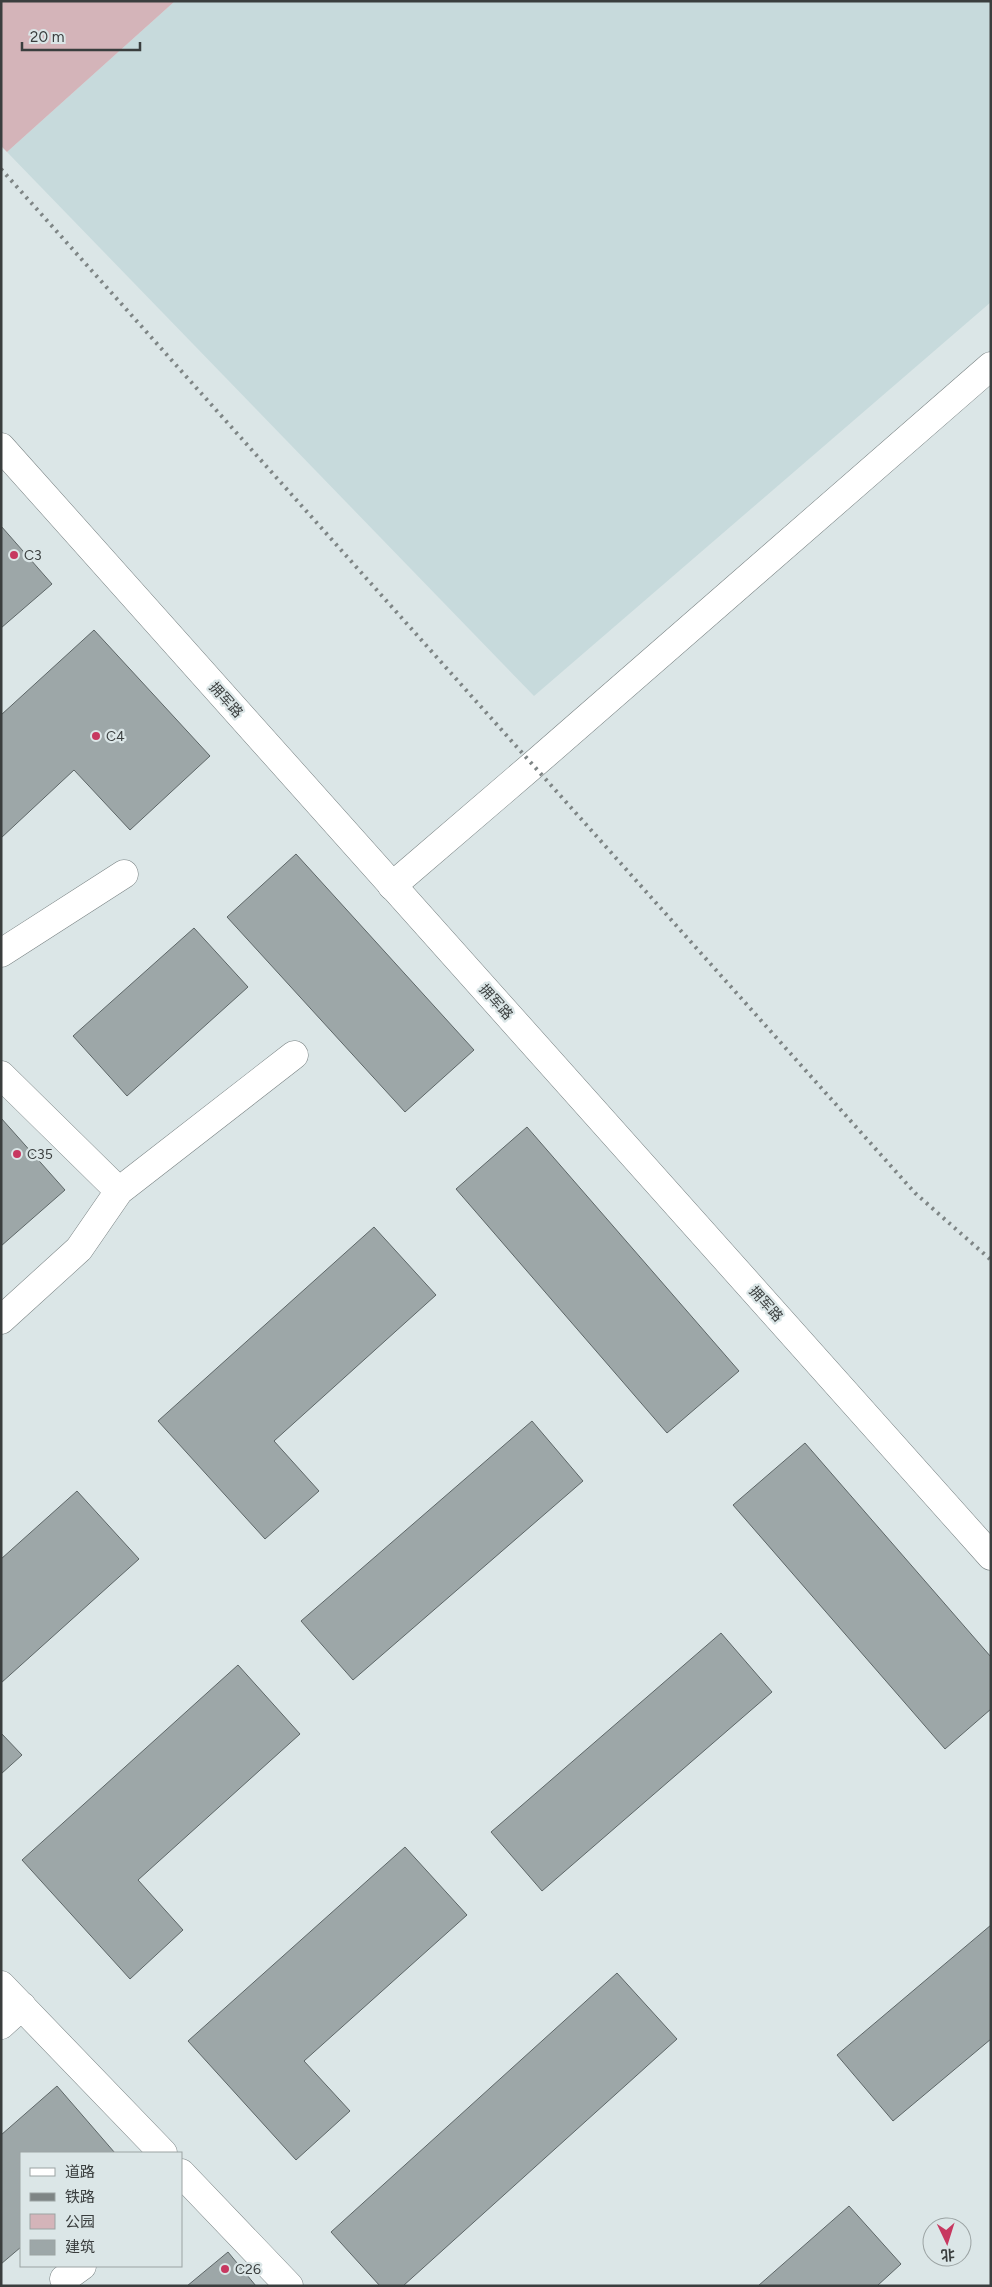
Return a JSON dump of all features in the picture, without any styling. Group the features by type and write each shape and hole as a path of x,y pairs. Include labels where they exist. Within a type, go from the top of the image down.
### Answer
{"street":[{"path":"392,886 991,366"},
{"name":"拥军路","path":"1,447 991,1556"},
{"path":"1,953 124,874"},
{"path":"1,1320 78,1249 119,1191 294,1055"},
{"path":"1,1075 119,1191"},
{"path":"1,1985 162,2152"},
{"path":"1,2025 22,2006"},
{"path":"184,2180 289,2286"}],"shaded area":[{"path":"175,1 991,1 991,302 534,696 7,152"}],"green space":[{"path":"1,1 175,1 7,152 1,146"}],"building":[{"name":"C3","path":"1,526 52,584 1,628"},
{"name":"C4","path":"94,630 210,756 130,830 74,770 1,838 1,715"},
{"path":"296,854 474,1050 405,1112 227,917"},
{"path":"194,928 248,987 127,1096 73,1036"},
{"name":"C35","path":"1,1118 65,1190 1,1246"},
{"path":"527,1127 739,1371 667,1433 456,1189"},
{"path":"374,1227 436,1295 274,1441 319,1491 265,1539 158,1421"},
{"path":"532,1421 583,1481 353,1680 301,1621"},
{"path":"805,1443 991,1657 991,1709 945,1749 733,1505"},
{"path":"77,1491 139,1559 1,1683 1,1559"},
{"path":"721,1633 772,1692 542,1891 491,1832"},
{"path":"238,1665 300,1734 138,1880 183,1930 130,1979 22,1860"},
{"path":"1,1733 22,1755 1,1774"},
{"path":"405,1847 467,1915 304,2061 350,2111 296,2160 188,2041"},
{"path":"991,1925 991,2039 893,2121 837,2055"},
{"path":"617,1973 677,2039 403,2286 380,2286 331,2232"},
{"path":"57,2086 114,2152 20,2152 20,2248 1,2264 1,2135"},
{"path":"849,2206 901,2264 877,2286 758,2286"},
{"name":"C26","path":"228,2252 256,2286 187,2286"}],"railway":[{"path":"1,169 915,1193 991,1260"}],"place":[{"name":"C3","path":"14,555"},
{"name":"C4","path":"96,736"},
{"name":"C35","path":"17,1154"},
{"name":"C26","path":"225,2269"}]}
